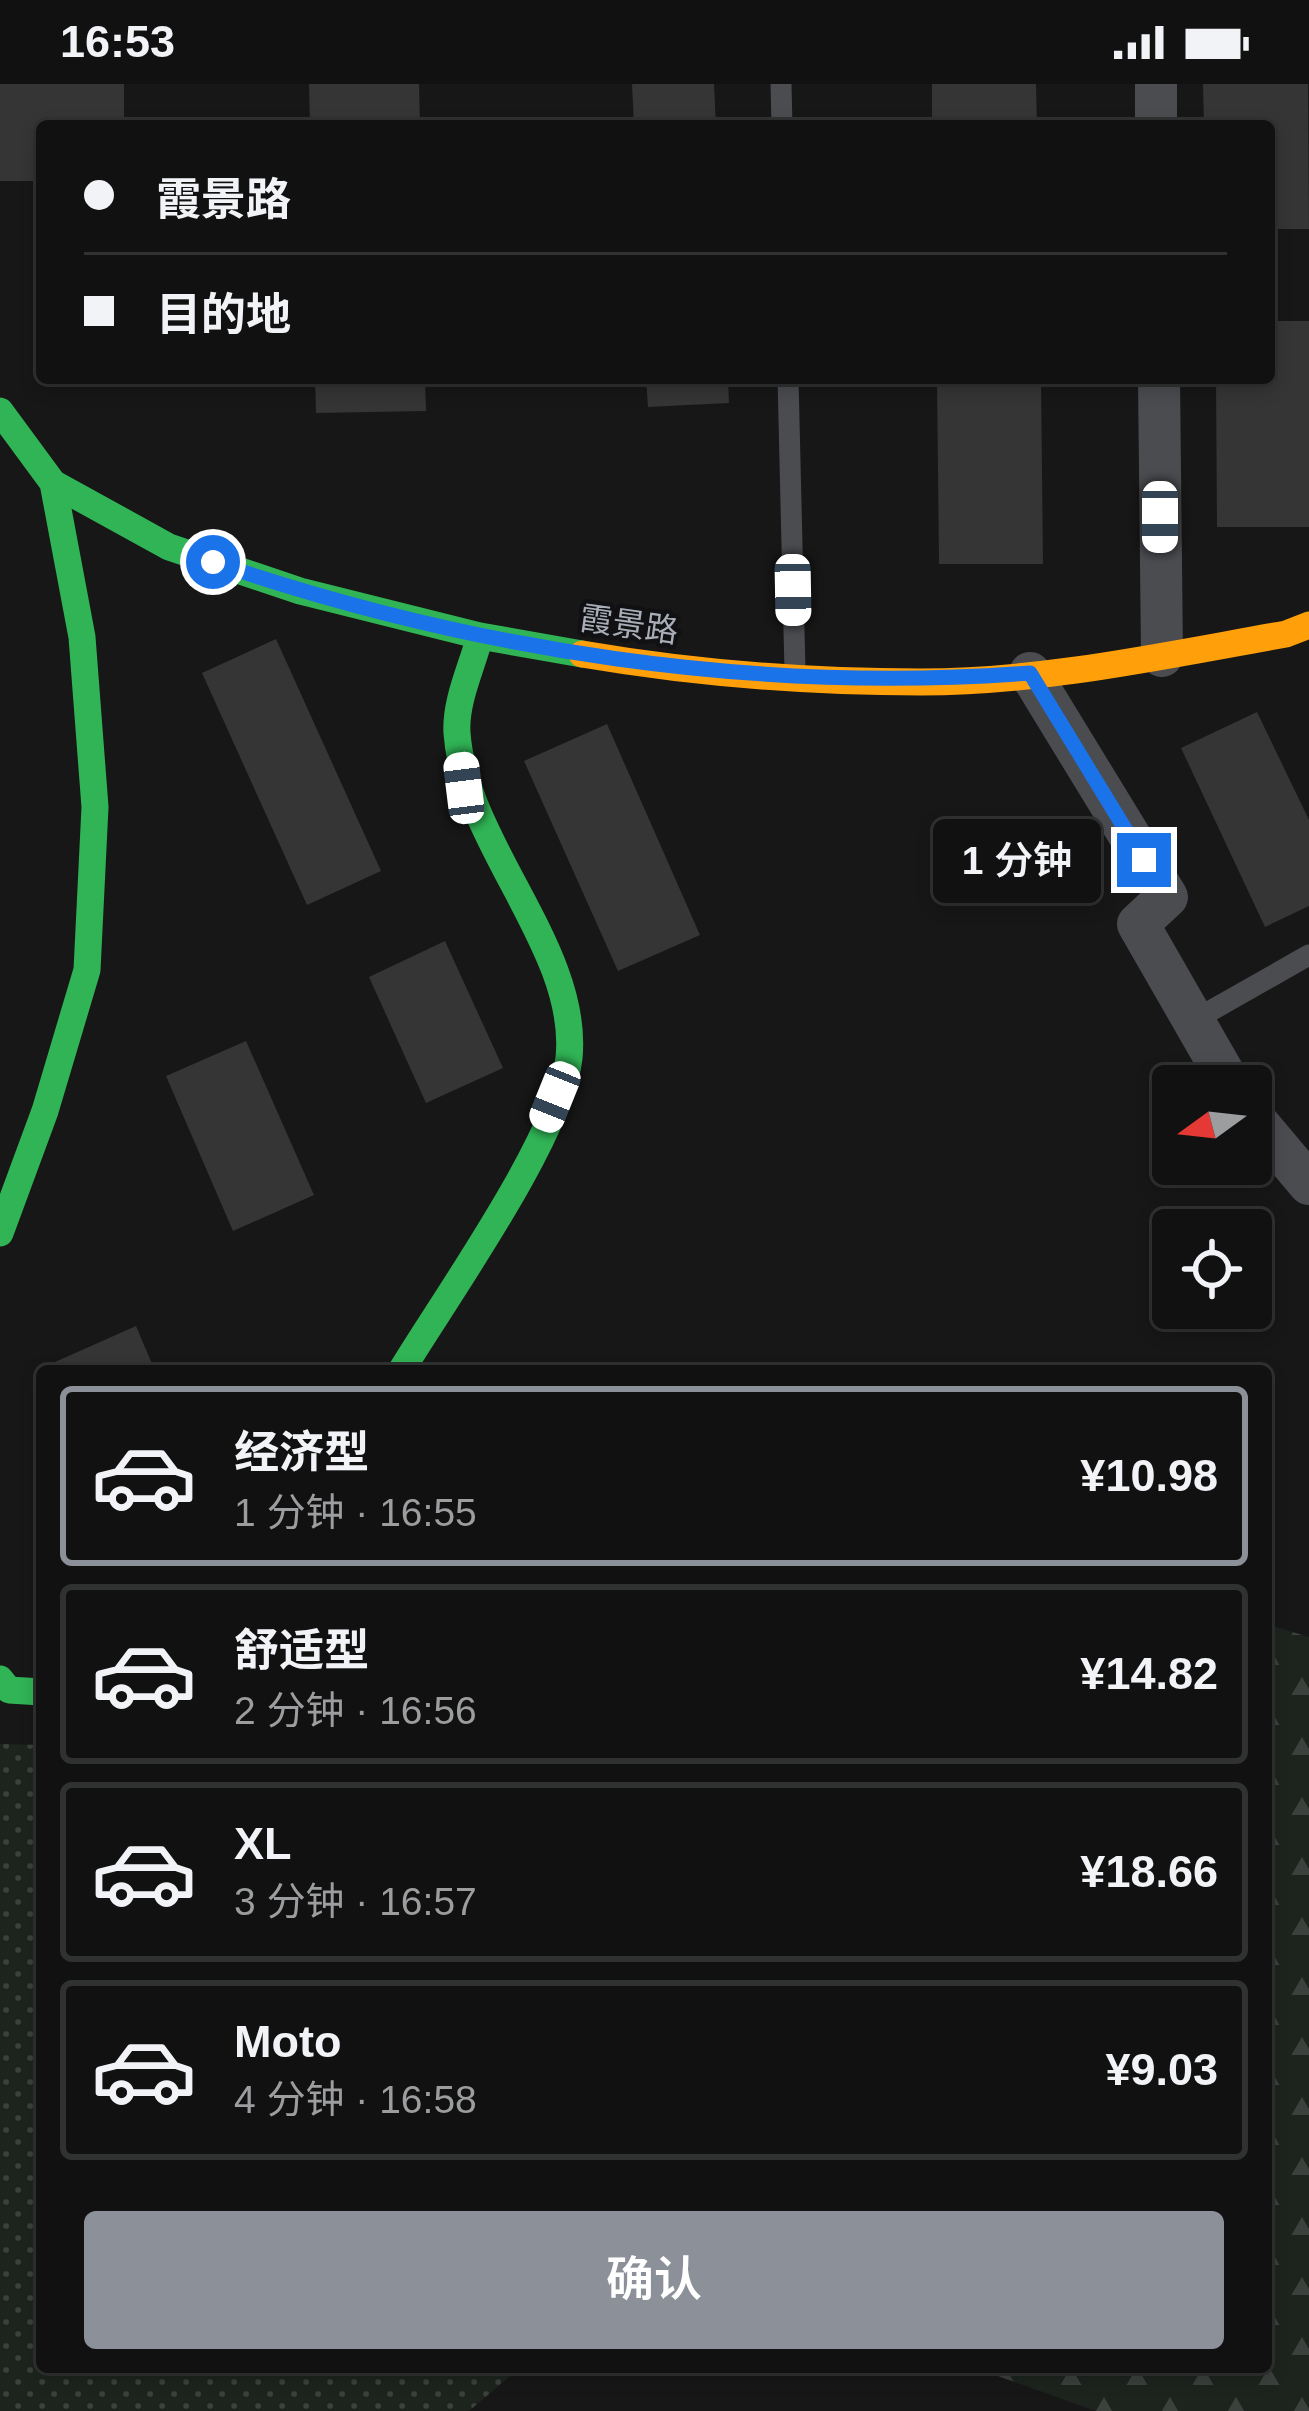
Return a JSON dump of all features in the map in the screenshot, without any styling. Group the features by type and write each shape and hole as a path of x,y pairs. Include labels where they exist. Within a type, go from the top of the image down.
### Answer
{"street":[{"path":"1156,84 1156,120"},
{"path":"1159,384 1162,656"},
{"name":"霞景路","path":"0,412 52,483 169,547 300,591 481,636 660,667 923,682 1162,656 1286,634 1309,625"},
{"path":"0,1233 45,1111 87,970 95,807 82,637 52,483"},
{"path":"404,1365 542,1129 568,1065 570,1032 559,991 464,788 456,728 481,636"},
{"path":"1030,673 1168,897 1138,924 1218,1065"},
{"path":"1272,1139 1309,1184"},
{"path":"0,1679 9,1690 36,1692"}],"lane":[{"path":"781,84 782,120"},
{"path":"788,384 795,675"},
{"path":"1191,1022 1309,955"}],"green space":[{"path":"1272,1626 1309,1637 1309,2411 1096,2411 989,2373 1272,2373"},
{"path":"0,1744 36,1745 36,2373 514,2373 469,2411 0,2411"}],"building":[{"path":"0,84 124,84 124,120 36,120 36,181 0,181"},
{"path":"309,84 419,84 420,120 310,120"},
{"path":"632,84 714,84 716,120 634,120"},
{"path":"932,84 1036,84 1037,120 932,120"},
{"path":"1203,84 1308,84 1309,229 1275,229 1275,120 1204,120"},
{"path":"1275,321 1309,321 1309,527 1217,527 1216,384 1275,384"},
{"path":"315,384 425,384 426,411 316,413"},
{"path":"646,384 728,384 729,403 648,407"},
{"path":"937,384 1041,384 1043,564 939,564"},
{"path":"276,639 381,871 307,905 202,673"},
{"path":"1257,712 1309,820 1309,906 1265,927 1181,748"},
{"path":"607,724 700,935 618,971 524,761"},
{"path":"445,941 503,1068 426,1103 369,977"},
{"path":"246,1041 314,1195 233,1231 166,1076"},
{"path":"136,1326 152,1365 56,1365"}],"traffic: fast":[{"path":"0,411 53,483 169,547 300,591 480,636 582,654"},
{"path":"0,1233 45,1111 87,970 95,807 82,637 53,483"},
{"path":"405,1365 523,1173 561,1091 569,1058 568,1017 557,977 479,816 465,775 457,721 480,636"},
{"path":"0,1679 9,1690 36,1692"}],"traffic: slow":[{"path":"582,654 794,678 967,681 1105,666 1286,634 1309,625"}],"route":[{"path":"213,562 300,591 481,636 660,667 923,682 1030,673 1144,860"}]}
